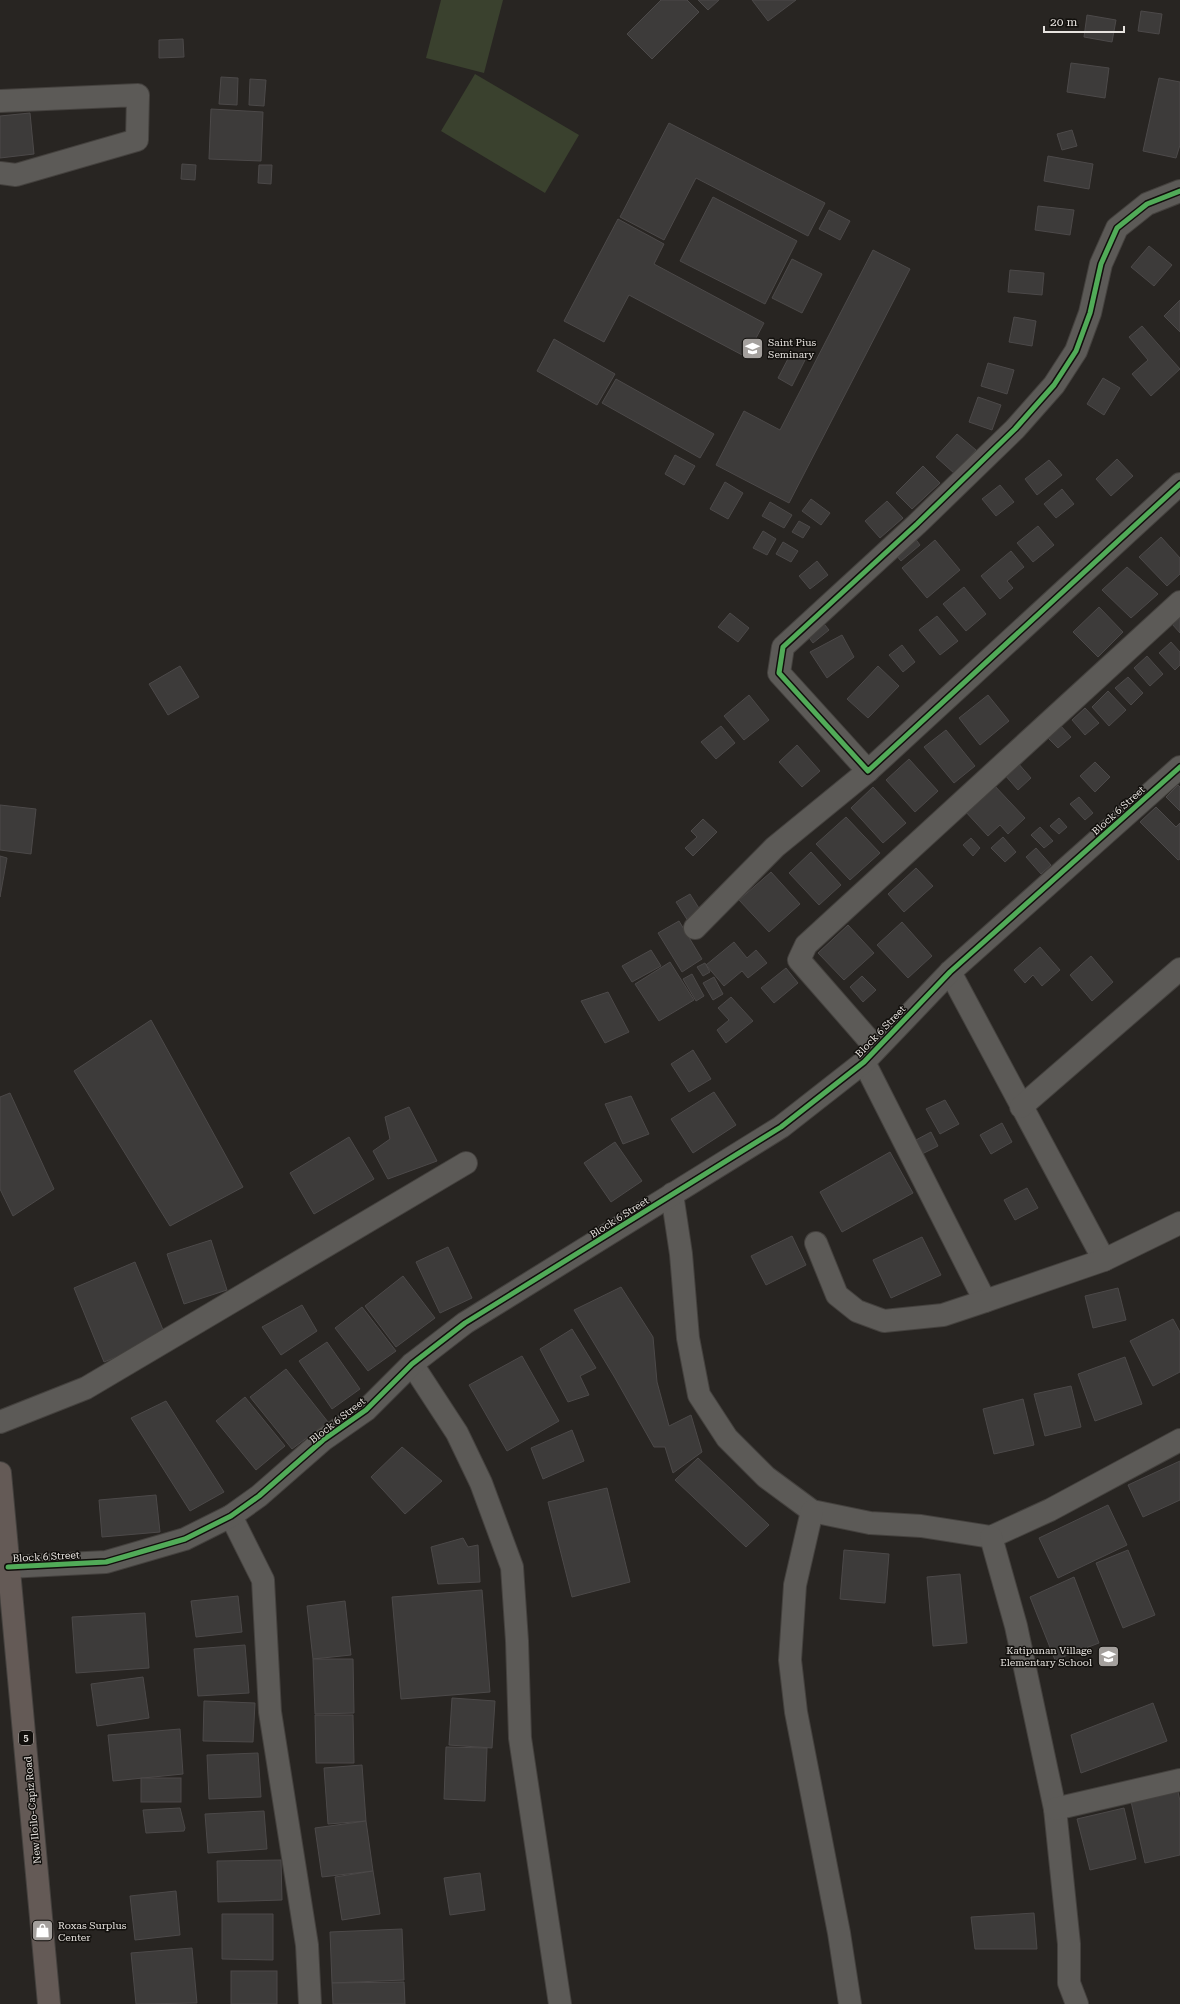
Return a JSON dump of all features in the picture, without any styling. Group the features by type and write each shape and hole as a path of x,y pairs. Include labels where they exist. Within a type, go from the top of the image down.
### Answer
{"highway":[{"name":"New Iloilo-Capiz Road","path":"0,1473 49,2004"}],"street":[{"path":"0,101 138,95 137,140 16,175 0,173"},
{"path":"868,771 779,673 783,646 917,524 1015,429 1054,385 1076,351 1090,313 1101,264 1117,228 1147,204 1180,192"},
{"path":"695,928 776,847 868,771 1180,484"},
{"path":"985,1302 870,1055 799,960 806,945 1180,602"},
{"name":"Block 6 Street","path":"8,1567 106,1562 185,1539 231,1516 259,1496 323,1440 366,1410 412,1364 465,1323 628,1224 672,1194 781,1127 870,1055 950,972 1180,767"},
{"path":"1021,1107 1180,969"},
{"path":"950,972 1104,1260"},
{"path":"0,1422 86,1388 466,1163"},
{"path":"672,1194 681,1254 688,1338 699,1395 727,1438 766,1477 812,1511 870,1523 921,1526 991,1537 1050,1510 1180,1440"},
{"path":"816,1243 837,1295 857,1311 884,1321 943,1315 985,1302 1104,1260 1180,1223"},
{"path":"412,1364 457,1433 481,1482 512,1567 517,1641 520,1738 560,2004"},
{"path":"812,1511 796,1585 790,1660 796,1712 839,1933 850,2004"},
{"path":"231,1516 263,1580 270,1712 307,1945 310,2004"},
{"path":"991,1537 1016,1626 1055,1809 1068,1944 1070,1983 1077,2004"},
{"path":"1055,1809 1180,1780"}],"green space":[{"path":"441,0 503,0 484,73 426,58"},
{"path":"475,74 579,135 545,193 441,131"}],"building":[{"path":"661,0 687,0 699,12 652,59 627,34"},
{"path":"698,0 719,0 708,10"},
{"path":"752,0 796,0 768,21"},
{"path":"1141,11 1162,14 1159,34 1138,31"},
{"path":"1087,15 1116,20 1112,42 1084,37"},
{"path":"183,39 184,57 159,58 159,40"},
{"path":"1071,63 1109,68 1105,98 1067,92"},
{"path":"221,77 238,78 237,105 219,104"},
{"path":"1159,78 1180,82 1180,145 1176,158 1143,151"},
{"path":"250,79 266,80 264,106 249,105"},
{"path":"211,109 263,112 261,161 209,159"},
{"path":"30,113 34,154 0,158 0,116"},
{"path":"669,123 825,203 808,236 696,178 664,240 620,217"},
{"path":"1072,130 1077,146 1062,150 1057,134"},
{"path":"1048,156 1093,164 1089,189 1044,181"},
{"path":"182,164 196,165 195,180 181,179"},
{"path":"259,165 272,165 271,184 258,183"},
{"path":"713,197 797,241 765,304 680,261"},
{"path":"1038,206 1074,210 1070,235 1035,230"},
{"path":"829,210 850,221 840,240 819,229"},
{"path":"618,219 664,244 654,264 764,323 746,357 629,295 604,342 564,321"},
{"path":"1149,246 1172,265 1154,286 1131,267"},
{"path":"873,250 910,269 789,503 716,465 744,411 780,430"},
{"path":"792,259 822,274 802,313 772,298"},
{"path":"1010,270 1044,273 1042,295 1008,292"},
{"path":"1180,300 1180,332 1164,316"},
{"path":"1014,317 1036,321 1032,346 1009,342"},
{"path":"1142,326 1180,369 1151,396 1132,374 1148,360 1129,337"},
{"path":"554,339 615,374 597,405 537,371"},
{"path":"791,353 805,360 792,386 778,378"},
{"path":"988,363 1014,370 1007,394 981,386"},
{"path":"1103,378 1120,388 1104,415 1087,404"},
{"path":"616,379 714,434 700,458 602,403"},
{"path":"978,397 1001,405 992,430 969,422"},
{"path":"957,434 976,450 955,474 936,457"},
{"path":"675,455 695,466 684,485 665,474"},
{"path":"1117,459 1133,476 1111,496 1096,479"},
{"path":"1049,460 1062,475 1037,495 1025,479"},
{"path":"923,466 940,483 912,509 896,493"},
{"path":"725,482 743,493 728,519 710,509"},
{"path":"1000,485 1014,502 996,516 982,499"},
{"path":"1062,489 1074,504 1056,518 1044,504"},
{"path":"811,499 830,513 821,525 802,511"},
{"path":"887,501 903,518 880,538 865,521"},
{"path":"770,502 792,515 784,528 762,516"},
{"path":"799,521 810,527 803,538 792,532"},
{"path":"1038,526 1054,545 1033,562 1017,543"},
{"path":"763,531 776,539 767,555 753,548"},
{"path":"911,533 920,545 901,561 891,549"},
{"path":"1161,537 1180,558 1180,574 1167,586 1139,557"},
{"path":"935,540 960,570 927,598 902,568"},
{"path":"783,542 798,551 791,562 776,554"},
{"path":"1011,551 1024,567 1007,581 1013,588 1000,599 981,576"},
{"path":"817,561 828,575 810,589 799,576"},
{"path":"1127,567 1158,594 1131,618 1102,590"},
{"path":"964,587 986,614 966,631 943,604"},
{"path":"1099,607 1123,632 1098,657 1073,632"},
{"path":"730,613 749,628 738,642 718,627"},
{"path":"937,616 958,641 940,655 919,630"},
{"path":"1180,618 1180,633 1172,624"},
{"path":"820,619 829,630 813,643 804,631"},
{"path":"842,635 854,657 827,678 810,652"},
{"path":"1171,642 1180,652 1180,665 1175,670 1159,653"},
{"path":"902,645 915,662 903,672 889,655"},
{"path":"1147,656 1163,674 1150,686 1134,668"},
{"path":"180,666 199,697 168,715 149,684"},
{"path":"878,666 899,686 868,718 847,699"},
{"path":"1128,677 1143,693 1131,705 1115,688"},
{"path":"1108,691 1126,710 1109,726 1092,707"},
{"path":"749,695 769,720 744,740 724,716"},
{"path":"988,695 1009,721 980,745 959,718"},
{"path":"1085,708 1099,723 1085,735 1072,720"},
{"path":"1059,724 1071,737 1058,748 1046,736"},
{"path":"721,726 735,743 716,759 701,742"},
{"path":"946,730 975,766 954,783 924,747"},
{"path":"797,745 820,771 802,787 779,762"},
{"path":"909,759 938,791 915,812 886,780"},
{"path":"1017,762 1031,778 1018,790 1004,774"},
{"path":"1095,762 1110,777 1095,792 1080,776"},
{"path":"993,784 1025,818 1008,834 1000,825 988,836 964,810"},
{"path":"1178,785 1180,787 1180,811 1166,797"},
{"path":"873,787 906,823 883,843 851,808"},
{"path":"1079,797 1093,813 1085,820 1070,804"},
{"path":"0,805 36,809 31,854 0,850"},
{"path":"1156,807 1176,827 1180,823 1180,859 1178,860 1140,822"},
{"path":"846,817 880,853 850,880 816,844"},
{"path":"1059,818 1067,827 1059,834 1050,826"},
{"path":"703,819 717,832 693,856 685,848 697,837 691,831"},
{"path":"1040,827 1053,841 1044,848 1031,835"},
{"path":"1003,837 1016,852 1005,862 991,848"},
{"path":"971,838 980,848 973,856 963,845"},
{"path":"1036,848 1051,865 1041,874 1026,857"},
{"path":"811,852 841,885 819,905 789,873"},
{"path":"0,856 7,858 0,897"},
{"path":"916,868 933,886 904,912 888,894"},
{"path":"771,872 800,904 769,932 739,900"},
{"path":"690,894 702,913 688,921 676,902"},
{"path":"679,921 702,959 682,972 658,933"},
{"path":"902,922 932,956 908,978 877,945"},
{"path":"848,925 874,953 844,980 818,953"},
{"path":"734,942 747,958 756,950 767,963 748,978 742,971 724,986 706,965"},
{"path":"1040,947 1060,970 1042,986 1033,975 1025,983 1014,970"},
{"path":"651,950 661,966 632,982 622,966"},
{"path":"1091,956 1113,982 1092,1001 1070,975"},
{"path":"670,962 694,1000 659,1021 635,984"},
{"path":"705,963 710,972 703,976 697,967"},
{"path":"786,968 798,983 774,1003 761,988"},
{"path":"692,974 704,996 696,1001 683,979"},
{"path":"862,976 876,990 863,1002 850,987"},
{"path":"714,977 723,994 713,1000 703,983"},
{"path":"608,992 629,1032 605,1043 581,1001"},
{"path":"731,997 753,1021 726,1043 717,1030 729,1020 718,1008"},
{"path":"151,1020 243,1187 170,1226 74,1071"},
{"path":"693,1050 711,1079 689,1092 671,1064"},
{"path":"714,1092 736,1125 693,1153 671,1119"},
{"path":"10,1093 54,1189 13,1216 0,1189 0,1097"},
{"path":"631,1096 649,1134 623,1144 605,1104"},
{"path":"945,1100 959,1124 940,1134 926,1109"},
{"path":"409,1107 437,1161 388,1179 373,1151 390,1139 385,1117"},
{"path":"1002,1123 1012,1142 991,1154 980,1135"},
{"path":"931,1132 938,1146 922,1154 914,1141"},
{"path":"349,1137 374,1179 314,1214 290,1173"},
{"path":"615,1142 642,1181 611,1202 584,1163"},
{"path":"890,1152 913,1193 842,1232 820,1192"},
{"path":"1027,1188 1038,1208 1015,1220 1004,1200"},
{"path":"792,1236 806,1265 766,1285 751,1256"},
{"path":"922,1237 941,1275 891,1298 873,1260"},
{"path":"211,1240 227,1290 184,1304 167,1254"},
{"path":"448,1247 472,1298 440,1313 416,1262"},
{"path":"135,1262 166,1337 104,1362 74,1288"},
{"path":"403,1276 435,1318 396,1347 365,1306"},
{"path":"621,1287 653,1337 657,1382 669,1426 691,1415 702,1452 673,1473 665,1447 654,1447 574,1310"},
{"path":"1118,1288 1126,1320 1093,1328 1085,1296"},
{"path":"302,1305 317,1331 281,1355 262,1327"},
{"path":"362,1307 396,1351 368,1371 335,1328"},
{"path":"1173,1319 1180,1332 1180,1372 1153,1386 1130,1341"},
{"path":"572,1329 596,1368 580,1376 589,1395 568,1402 540,1349"},
{"path":"327,1342 360,1389 332,1409 299,1361"},
{"path":"522,1356 559,1421 507,1451 469,1385"},
{"path":"1125,1357 1142,1404 1095,1421 1078,1374"},
{"path":"286,1369 328,1422 292,1449 250,1397"},
{"path":"1071,1386 1081,1427 1045,1436 1034,1394"},
{"path":"245,1397 285,1446 256,1470 216,1421"},
{"path":"1023,1399 1034,1445 994,1454 983,1409"},
{"path":"166,1401 224,1492 190,1511 131,1418"},
{"path":"572,1430 584,1461 543,1479 531,1448"},
{"path":"402,1447 442,1481 405,1514 371,1477"},
{"path":"698,1458 769,1525 746,1547 675,1480"},
{"path":"1180,1461 1180,1500 1143,1517 1128,1485"},
{"path":"607,1488 630,1582 572,1597 548,1502"},
{"path":"156,1495 160,1532 102,1537 99,1500"},
{"path":"1108,1505 1127,1545 1058,1578 1039,1538"},
{"path":"463,1538 468,1547 478,1545 480,1582 438,1584 431,1547"},
{"path":"844,1550 889,1554 885,1603 840,1599"},
{"path":"1128,1550 1155,1615 1123,1628 1096,1563"},
{"path":"960,1574 967,1643 933,1646 927,1577"},
{"path":"1074,1577 1099,1643 1055,1660 1030,1597"},
{"path":"482,1590 490,1692 401,1699 392,1597"},
{"path":"238,1596 242,1632 196,1637 191,1601"},
{"path":"345,1601 351,1655 313,1659 307,1606"},
{"path":"145,1613 149,1668 76,1673 72,1617"},
{"path":"245,1645 249,1693 198,1696 194,1649"},
{"path":"313,1659 353,1659 354,1713 315,1714"},
{"path":"143,1677 149,1718 97,1726 91,1684"},
{"path":"452,1698 495,1701 492,1748 449,1745"},
{"path":"204,1701 255,1703 253,1742 203,1741"},
{"path":"1153,1703 1167,1741 1081,1773 1071,1735"},
{"path":"315,1715 353,1715 354,1763 316,1763"},
{"path":"180,1729 183,1774 113,1781 108,1735"},
{"path":"446,1747 487,1748 485,1801 444,1799"},
{"path":"258,1753 261,1797 209,1799 207,1755"},
{"path":"362,1765 366,1821 328,1824 324,1768"},
{"path":"141,1778 181,1778 181,1802 141,1802"},
{"path":"1177,1787 1180,1801 1180,1855 1145,1863 1130,1797"},
{"path":"180,1808 185,1828 184,1831 146,1833 143,1810"},
{"path":"1124,1808 1136,1859 1090,1870 1077,1819"},
{"path":"264,1811 267,1849 208,1853 205,1814"},
{"path":"366,1821 373,1871 322,1877 315,1828"},
{"path":"281,1860 282,1900 218,1902 217,1861"},
{"path":"373,1871 380,1914 342,1920 335,1877"},
{"path":"480,1873 485,1910 450,1915 444,1878"},
{"path":"176,1891 180,1935 135,1940 130,1896"},
{"path":"1034,1913 1037,1949 975,1949 971,1917"},
{"path":"222,1914 273,1914 273,1960 222,1959"},
{"path":"402,1929 404,1980 332,1983 330,1932"},
{"path":"192,1948 197,2003 136,2004 131,1953"},
{"path":"231,1971 277,1971 277,2004 231,2004"},
{"path":"404,1982 405,2004 333,2004 332,1983"}],"cycle path":[{"path":"1180,191 1147,204 1117,228 1101,264 1090,313 1076,351 1054,385 1015,429 917,524 783,647 779,673 868,771 1180,484"},
{"path":"8,1567 106,1562 185,1539 231,1516 259,1496 323,1440 366,1410 412,1364 465,1323 781,1127 864,1062 950,972 1180,767"}],"place":[{"name":"Saint Pius Seminary","path":"752,348"},
{"name":"Katipunan Village Elementary School","path":"1108,1656"},
{"name":"Roxas Surplus Center","path":"42,1931"}]}
